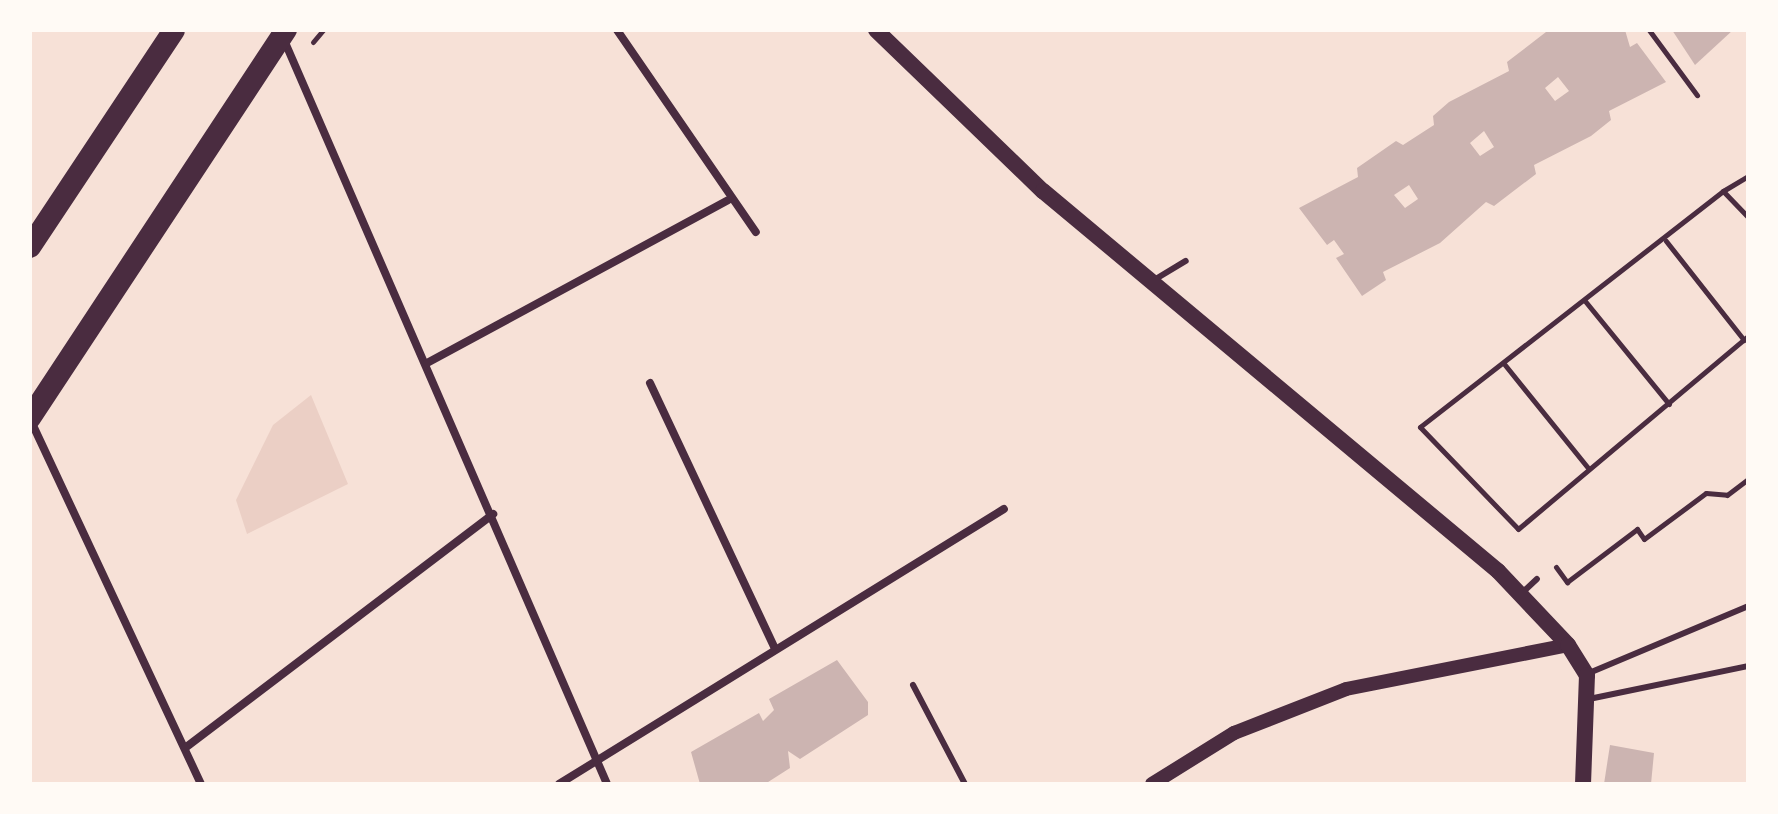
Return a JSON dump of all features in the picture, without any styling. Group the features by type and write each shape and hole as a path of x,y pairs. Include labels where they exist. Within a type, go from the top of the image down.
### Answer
{"highway":[{"path":"30,247 174,30"},
{"path":"30,418 284,33"}],"main road":[{"path":"876,30 1043,191 1520,595 1568,645 1587,675 1589,699 1583,784"}],"street":[{"path":"617,30 728,200 756,232"},
{"path":"284,33 607,784"},
{"path":"427,363 728,200"},
{"path":"650,383 774,647"},
{"path":"30,418 201,784"},
{"path":"559,784 774,647 1004,509"},
{"path":"185,748 493,514"},
{"path":"1152,784 1234,733 1346,689 1568,645"}],"lane":[{"path":"1152,281 1186,261"},
{"path":"1520,595 1537,579"},
{"path":"1587,675 1748,606"},
{"path":"1589,699 1748,666"},
{"path":"913,685 965,784"}],"path":[{"path":"1649,30 1697,95"},
{"path":"1666,241 1746,338 1518,529 1420,427 1666,241 1723,191 1748,176"},
{"path":"1723,191 1748,217"},
{"path":"1585,301 1669,404"},
{"path":"1505,365 1588,468"},
{"path":"1554,565 1567,582 1637,529 1644,539 1706,493 1727,495 1748,479"}],"shaded area":[{"path":"311,395 348,484 247,534 236,500 273,425"}],"building":[{"path":"1625,30 1630,47 1637,43 1666,82 1609,111 1611,120 1591,136 1534,165 1536,174 1494,206 1486,202 1440,243 1383,272 1386,280 1362,296 1336,258 1344,254 1334,240 1327,245 1299,208 1358,177 1357,168 1396,141 1403,145 1434,125 1433,116 1449,102 1509,71 1507,62 1546,32","holes":["1558,77 1569,91 1555,101 1545,88","1484,131 1494,147 1480,156 1470,143","1409,185 1418,199 1405,208 1394,195"]},
{"path":"1672,30 1733,30 1695,65"},
{"path":"837,660 868,702 868,715 800,759 788,751 790,768 765,784 700,784 691,752 759,713 763,721 774,710 769,699"},
{"path":"1610,745 1654,753 1651,784 1604,784"}]}
